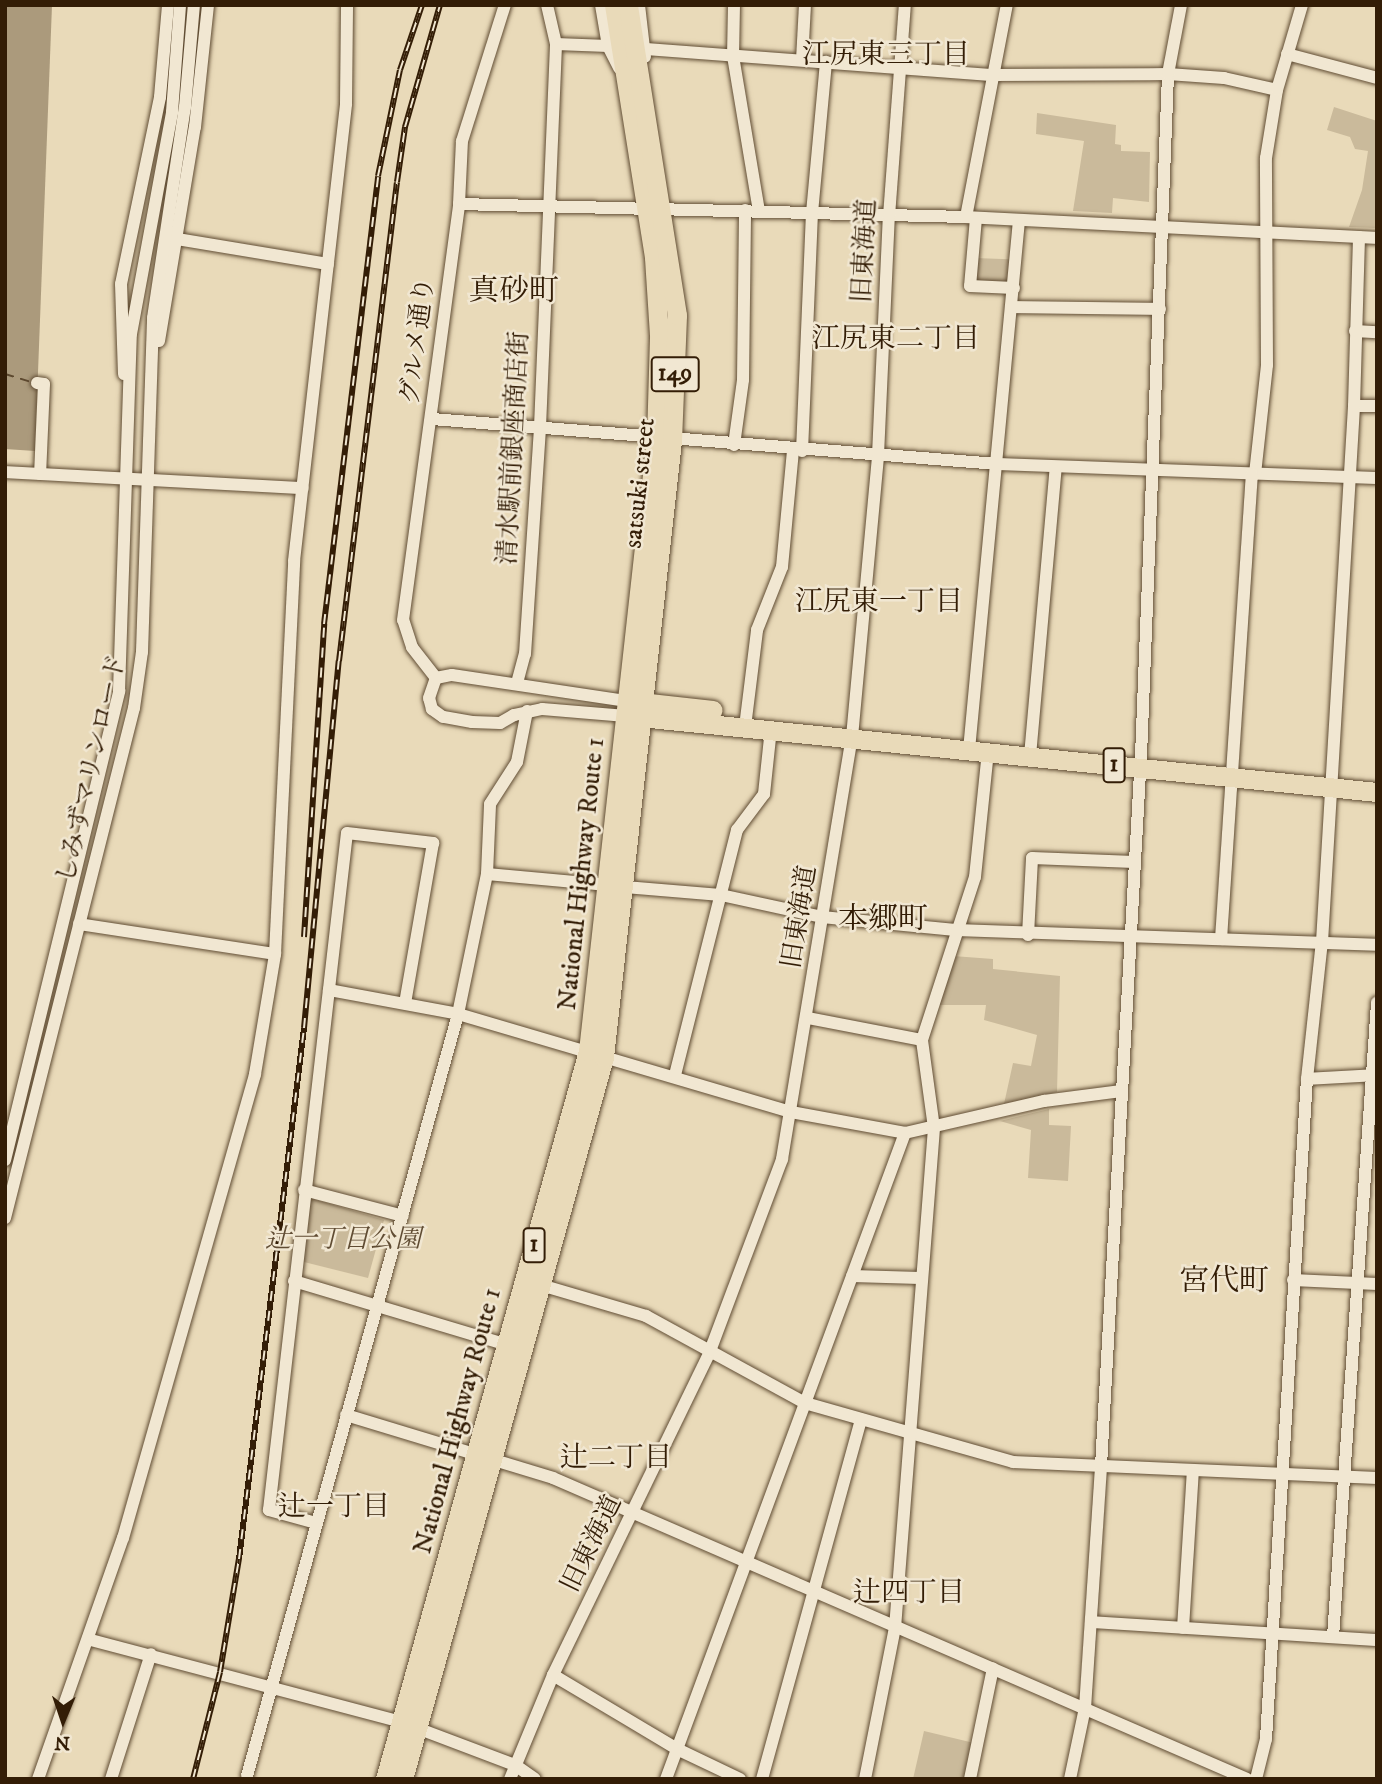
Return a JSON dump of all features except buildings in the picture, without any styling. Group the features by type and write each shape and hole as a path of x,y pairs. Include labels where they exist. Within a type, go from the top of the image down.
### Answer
{"highway":[{"name":"149","path":"614,5 627,46"},
{"name":"149","path":"627,46 628,5"},
{"name":"satsuki street","path":"627,46 654,209 664,439 634,709"},
{"name":"National Highway Route 1","path":"385,1779 409,1725 596,1054 634,709 1332,781 1377,780"},
{"name":"National Highway Route 1","path":"746,720 771,729 853,731"},
{"name":"National Highway Route 1","path":"1332,781 1377,792"},
{"name":"National Highway Route 1","path":"485,1457 509,1345 533,1282"},
{"name":"National Highway Route 1","path":"403,1779 409,1725"}],"street":[{"path":"130,409 121,356 121,284 153,142 168,5"},
{"name":"しみずマリンロード","path":"5,1160 119,691 129,478 131,334 138,280 172,112 180,5"},
{"path":"171,238 194,5"},
{"path":"171,238 208,5"},
{"path":"38,1779 90,1640 145,1465 255,1074 275,954 294,561 346,104 347,5"},
{"name":"グルメ通り","path":"436,678 412,647 403,620 459,204 462,141 505,5"},
{"name":"清水駅前銀座商店街","path":"516,683 525,654 540,427 556,44 547,5"},
{"path":"601,5 627,46"},
{"path":"627,46 639,5"},
{"path":"734,5 733,56 759,211"},
{"path":"802,60 805,5"},
{"name":"旧東海道","path":"510,1779 553,1675 710,1351 774,1182 791,1112 853,731 878,455 889,216 905,5"},
{"path":"1007,5 971,218 970,286 1014,288"},
{"path":"1070,1779 1085,1708 1101,1466 1140,762 1168,74 1181,5"},
{"path":"1221,939 1253,474 1267,365 1266,158 1277,90 1302,5"},
{"path":"556,44 627,46 994,75 1168,74 1224,78 1277,90"},
{"path":"1287,54 1374,77 1377,64"},
{"path":"746,720 757,630 782,567 798,451 812,213 826,62"},
{"path":"459,204 745,210 1162,225 1377,238"},
{"path":"734,445 743,380 745,210"},
{"path":"865,1779 895,1628 920,1278 934,1128 922,1040 954,930 975,877 976,746 997,464 1014,307 1019,220"},
{"path":"1256,1779 1266,1739 1307,1079 1322,942 1354,406 1359,237"},
{"path":"171,238 328,264"},
{"name":"しみずマリンロード","path":"5,1218 134,708 142,652 150,380 171,238"},
{"path":"1014,307 1160,309"},
{"path":"1355,331 1377,331"},
{"path":"37,383 44,384 40,474"},
{"path":"1354,406 1377,406"},
{"path":"432,419 798,451 997,464 1377,478"},
{"path":"1030,751 1056,467"},
{"path":"5,472 303,488"},
{"path":"452,675 516,683 538,691 634,709 527,711 500,723 443,717 429,704 436,678 452,675"},
{"path":"247,1776 458,1014 487,874 490,804 517,762 527,711"},
{"path":"675,1075 740,822 764,794 771,729"},
{"path":"316,1523 269,1510 347,833 433,843 405,1003"},
{"path":"1028,935 1032,858 1134,862"},
{"path":"487,874 721,895 822,917 954,930 1028,935 1377,945"},
{"path":"79,924 275,954"},
{"path":"329,990 458,1014 675,1075 791,1112 905,1133 1044,1101 1121,1091"},
{"path":"1334,1637 1354,1283 1377,1003"},
{"path":"808,1018 922,1040"},
{"path":"1307,1079 1373,1076"},
{"path":"666,1779 905,1133"},
{"path":"304,1190 403,1216"},
{"path":"852,1276 920,1278"},
{"path":"1293,1280 1377,1284"},
{"path":"294,1281 509,1345"},
{"path":"533,1282 646,1316 805,1403 1013,1462 1377,1478"},
{"path":"346,1415 553,1478 1247,1779"},
{"path":"762,1779 861,1419"},
{"path":"1183,1628 1193,1471"},
{"path":"1091,1622 1377,1640"},
{"path":"90,1640 272,1685 409,1725 515,1765 535,1779"},
{"path":"111,1779 151,1654"},
{"path":"970,1779 993,1668"},
{"path":"553,1675 677,1749 740,1779"}],"green space":[{"path":"1334,107 1377,121 1377,228 1349,227 1362,190 1368,151 1355,149 1350,137 1327,130"},
{"path":"1037,113 1116,125 1115,144 1121,145 1121,151 1150,152 1149,202 1113,198 1112,213 1073,211 1084,141 1036,134"},
{"path":"975,258 1009,259 1008,283 974,282"},
{"path":"953,956 993,959 993,969 1060,976 1057,1092 1004,1104 1013,1063 1031,1066 1037,1035 984,1020 986,1005 939,1005"},
{"path":"1049,1109 1049,1125 1071,1126 1068,1181 1028,1178 1031,1130 1000,1121"},
{"name":"辻一丁目公園","path":"313,1199 384,1220 368,1278 300,1261 306,1203"},
{"path":"924,1731 974,1743 966,1779 913,1779"}],"shaded area":[{"path":"5,5 52,5 35,451 5,449"}],"ferry route":[{"path":"5,374 31,382"}],"railway":[{"path":"304,937 324,624 378,176 400,70 422,5"},
{"path":"193,1779 220,1672 239,1559 304,1028 339,661 397,182 405,127 440,5"}],"district":[{"name":"江尻東三丁目","path":"886,55"},
{"name":"真砂町","path":"514,292"},
{"name":"江尻東二丁目","path":"896,339"},
{"name":"江尻東一丁目","path":"879,602"},
{"name":"本郷町","path":"883,920"},
{"name":"宮代町","path":"1224,1282"},
{"name":"辻二丁目","path":"616,1458"},
{"name":"辻一丁目","path":"334,1507"},
{"name":"辻四丁目","path":"909,1593"}]}
